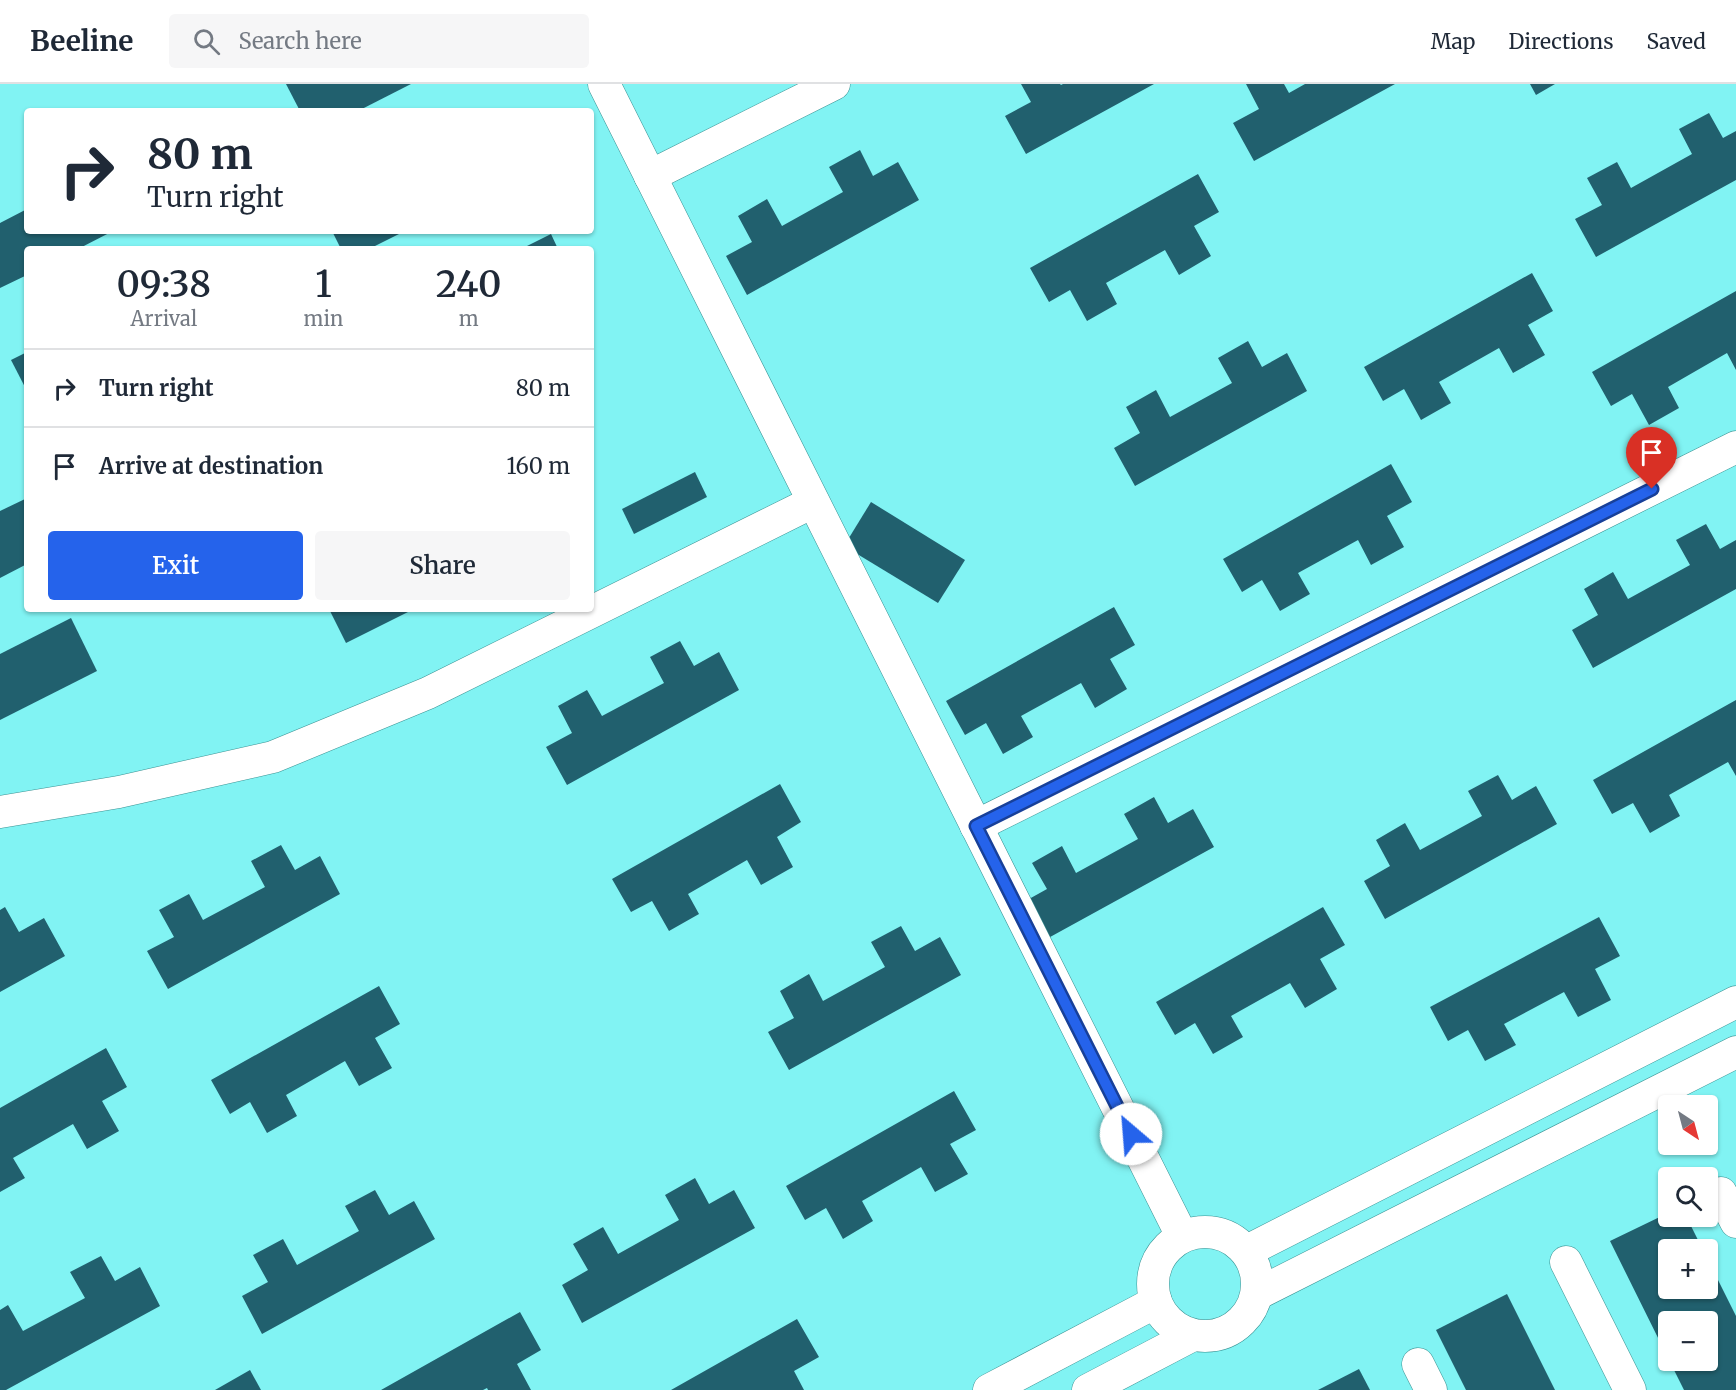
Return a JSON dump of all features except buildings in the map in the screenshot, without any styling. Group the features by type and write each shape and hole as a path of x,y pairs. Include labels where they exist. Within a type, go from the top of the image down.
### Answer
{"street":[{"path":"604,84 1182,1236"},
{"path":"650,176 834,84"},
{"path":"976,826 1736,447"},
{"path":"594,611 813,502"},
{"path":"0,812 119,792 273,757 428,693 591,612"},
{"path":"1247,1251 1736,1002"},
{"path":"1257,1294 1736,1052"},
{"path":"1721,1193 1736,1221"},
{"path":"1210,1231 1225,1234 1247,1251 1252,1258 1257,1275 1257,1294 1251,1309 1240,1323 1226,1332 1210,1336 1193,1335 1177,1328 1164,1317 1156,1302 1153,1287 1154,1272 1160,1257 1169,1246 1182,1236 1210,1231"},
{"path":"1566,1262 1630,1390"},
{"path":"989,1390 1156,1302"},
{"path":"1088,1390 1193,1335"}],"route":[{"path":"1131,1134 976,826 1652,489"}]}
